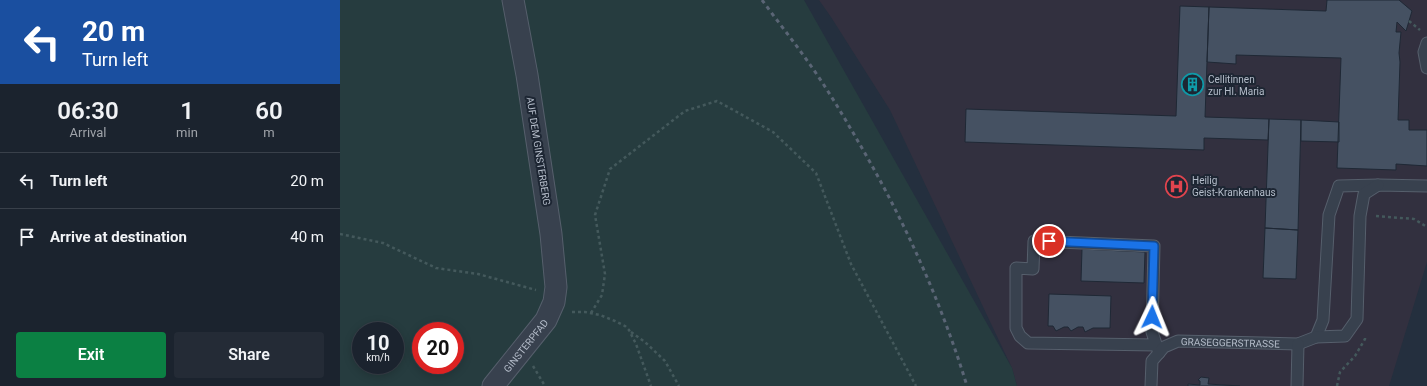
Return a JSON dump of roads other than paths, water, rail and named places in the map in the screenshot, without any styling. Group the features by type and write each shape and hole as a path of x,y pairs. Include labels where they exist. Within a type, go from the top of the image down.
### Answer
{"street":[{"name":"AUF DEM GINSTERBERG","path":"513,0 527,75 551,234 556,287 554,302"},
{"name":"GINSTERPFAD","path":"493,386 546,320 554,302"}],"lane":[{"path":"1427,43 1424,52 1427,68"},
{"name":"GRASEGGERSTRASSE","path":"1157,349 1164,348 1178,341 1298,344 1316,337 1345,336 1357,320 1360,216 1364,194 1378,185"},
{"path":"1316,337 1323,320 1329,215 1339,186 1427,186"},
{"path":"1151,386 1152,361 1157,349 1152,332 1154,246 1034,240 1033,269 1016,268 1016,328 1020,336 1028,343 1157,349"},
{"path":"1296,386 1298,344"}],"railway":[{"path":"762,0 805,57 830,94 891,202 906,231 933,292 957,354 967,386"}],"place":[{"name":"Cellitinnen zur Hl. Maria","path":"1192,85"},
{"name":"Heilig Geist-Krankenhaus","path":"1177,186"}]}
